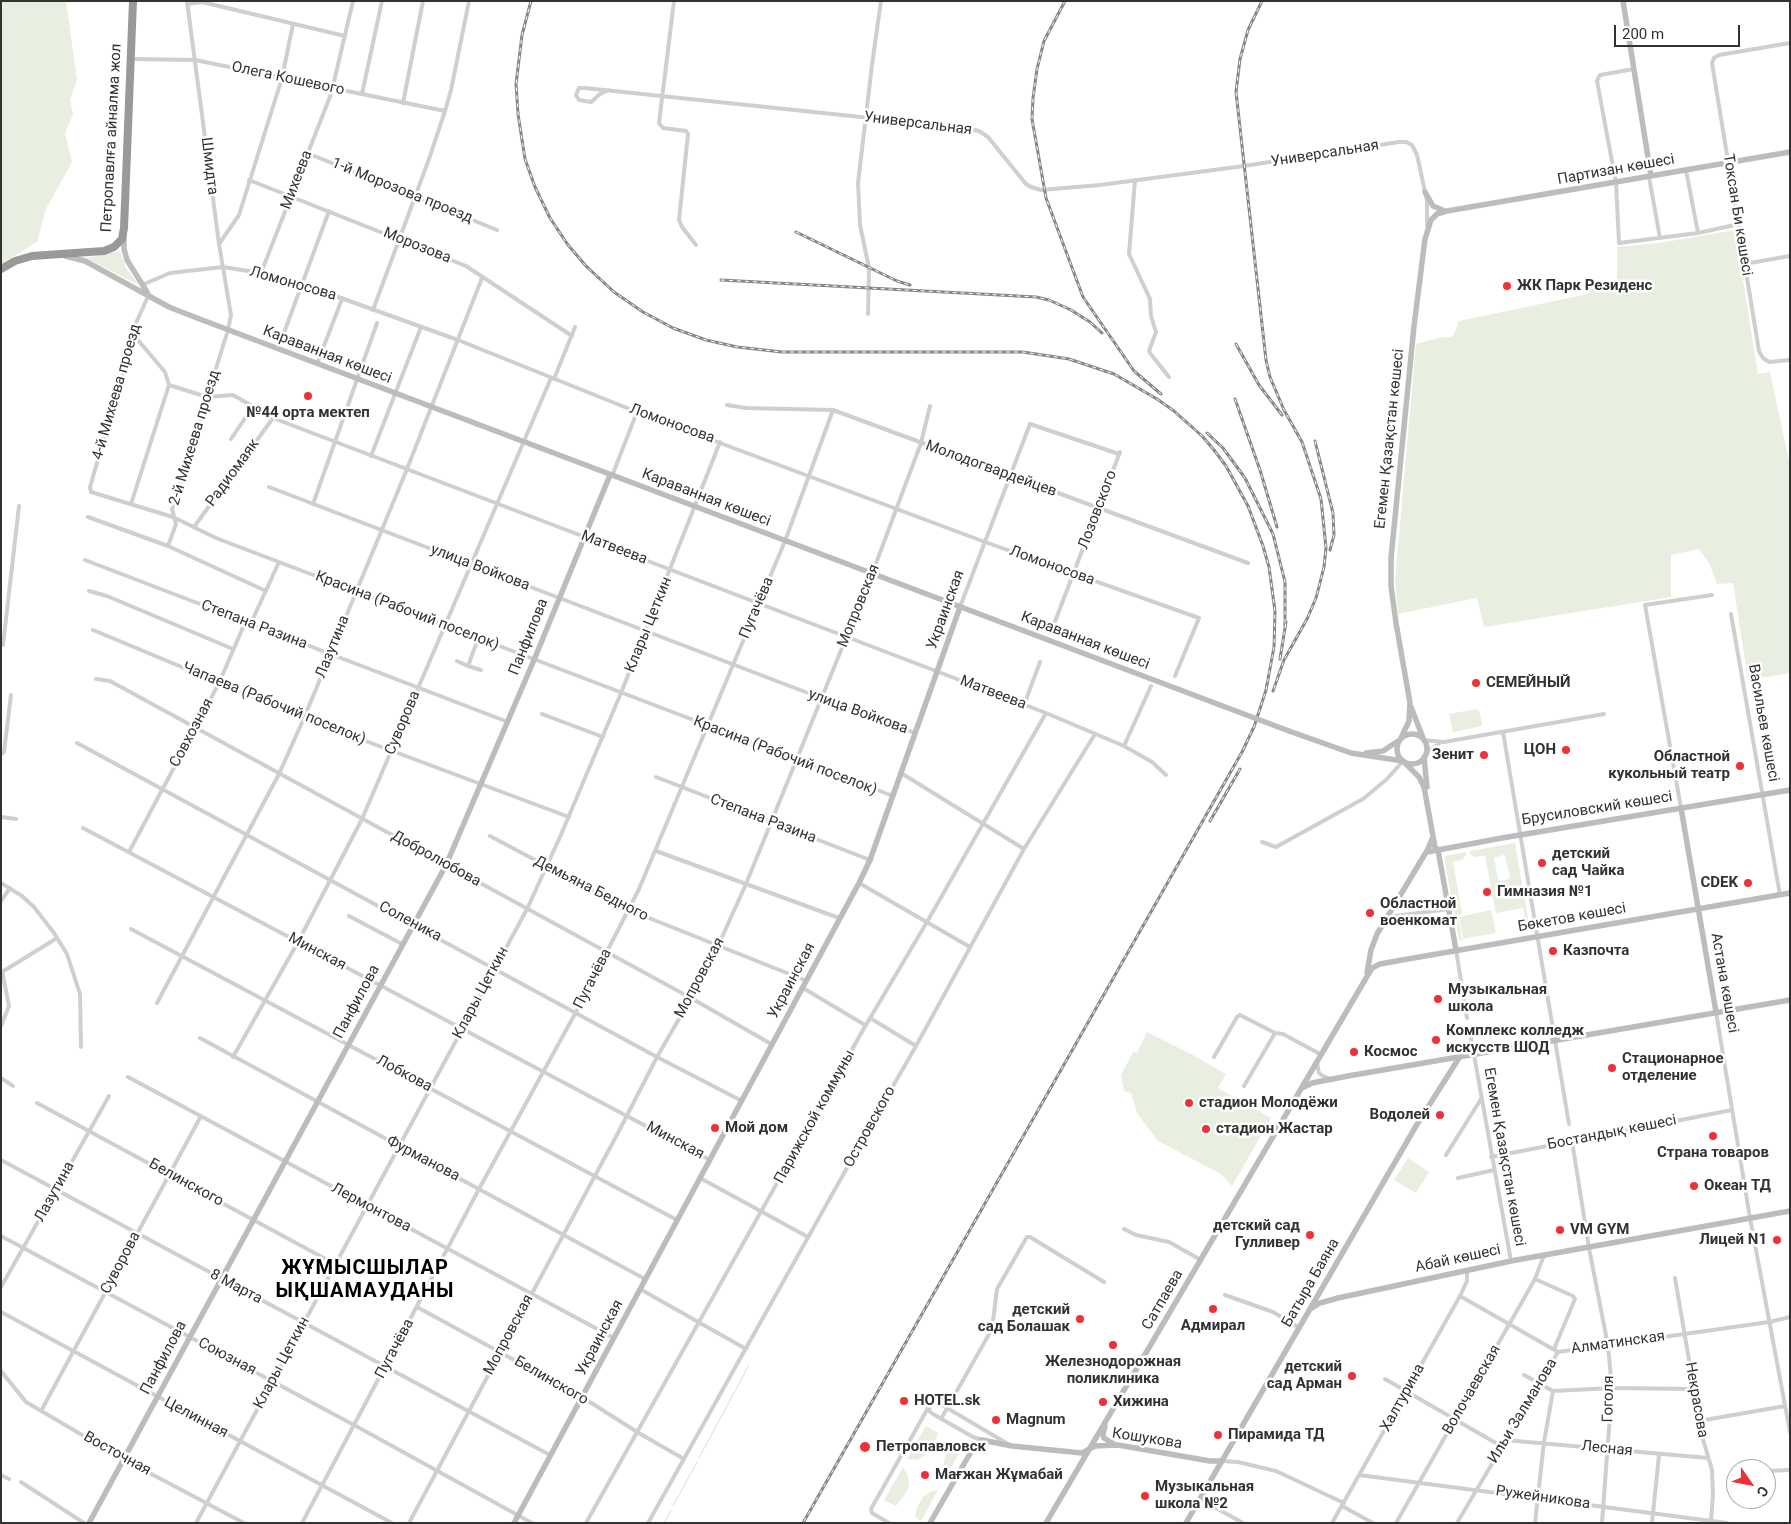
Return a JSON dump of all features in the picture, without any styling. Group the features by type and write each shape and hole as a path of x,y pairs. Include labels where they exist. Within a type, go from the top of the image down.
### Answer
{"highway":[{"name":"Петропавлға айналма жол","path":"1,270 22,258 108,250 117,245 124,232 133,1"}],"street":[{"name":"Михеева","path":"261,273 332,88 353,1"},
{"path":"362,94 382,1"},
{"path":"403,103 423,1"},
{"path":"373,310 416,196 445,111 469,1"},
{"path":"674,1 659,123 661,127 688,134 679,220 696,245"},
{"path":"868,314 869,268 860,225 858,183 881,1"},
{"path":"1623,1 1660,238"},
{"path":"187,2 202,2 345,36"},
{"name":"Шмидта","path":"187,2 219,244 231,314 228,330"},
{"path":"219,244 238,218 282,78 293,24"},
{"name":"Токсан Би көшесі","path":"1790,43 1719,55 1714,58 1712,63 1759,351 1765,360 1774,363 1790,360"},
{"name":"Олега Кошевого","path":"131,59 195,60 445,111"},
{"path":"1634,69 1602,75 1597,79 1616,183 1619,243 1698,233 1739,224"},
{"name":"Универсальная","path":"609,90 600,94 591,102 579,100 576,95 576,91 580,88 609,90 966,128 979,132 991,140 1026,184 1036,190 1135,180 1272,162 1398,142 1410,143"},
{"name":"Егемен Қазақстан көшесі","path":"1401,739 1409,721 1410,703 1391,586 1391,558 1414,326 1428,216 1418,155 1410,143"},
{"name":"Партизан көшесі","path":"1447,211 1790,152"},
{"name":"1-й Морозова проезд","path":"307,153 497,230"},
{"path":"1686,170 1698,233"},
{"name":"Морозова","path":"249,180 466,266 572,336"},
{"path":"1135,180 1129,254 1150,299 1156,332 1149,351 1169,377"},
{"path":"1425,192 1433,206 1447,211"},
{"path":"278,349 329,211"},
{"path":"1426,233 1433,217 1447,211"},
{"path":"124,232 126,258 149,294"},
{"name":"Караванная көшесі","path":"58,254 85,261 149,294 169,307 611,476 1289,731 1351,753 1404,761"},
{"path":"1744,264 1790,256"},
{"name":"Ломоносова","path":"142,285 170,273 223,267 261,273 302,284 458,340 637,412 985,542 1199,618 1176,676"},
{"name":"Лазутина","path":"156,1003 279,774 432,408 482,278"},
{"name":"4-й Михеева проезд","path":"90,490 124,370 132,332 149,294"},
{"path":"317,364 342,299"},
{"path":"313,504 377,323"},
{"path":"371,456 421,327"},
{"name":"Суворова","path":"233,1057 298,942 362,819 522,442 576,327"},
{"name":"2-й Михеева проезд","path":"168,546 176,524 172,510 228,330"},
{"path":"130,504 169,385 165,372 132,332"},
{"name":"Матвеева","path":"169,385 207,397 233,395 252,408 273,418 1024,704 1124,746 1152,762 1166,775"},
{"name":"Молодогвардейцев","path":"727,405 746,408 833,410 1248,564"},
{"name":"Мопровская","path":"409,1523 718,946 746,884 872,574 920,443 930,406"},
{"path":"231,439 252,408"},
{"name":"Пугачёва","path":"302,1523 576,1012 628,910 656,851 785,541 833,410"},
{"name":"Панфилова","path":"89,1523 446,865 508,722 637,412"},
{"name":"Радиомаяк","path":"194,527 273,418"},
{"name":"Лозовского","path":"1030,424 1120,453 1054,624"},
{"name":"Украинская","path":"514,1523 773,1045 870,860 960,607 1030,424"},
{"name":"Клары Цеткин","path":"196,1523 527,909 569,817 621,694 696,508 720,442"},
{"name":"улица Войкова","path":"269,488 915,733"},
{"name":"Красина (Рабочий поселок)","path":"90,490 173,517 216,538 892,796"},
{"path":"1,645 19,506"},
{"path":"88,517 168,546 266,591"},
{"name":"Степана Разина","path":"85,560 508,722"},
{"name":"Совхозная","path":"128,852 219,683 244,625 251,623 279,562"},
{"path":"88,590 107,596 233,649"},
{"name":"Астана көшесі","path":"1712,595 1645,605 1750,1218 1790,1432"},
{"name":"Васильев көшесі","path":"1731,614 1780,894"},
{"name":"Чапаева (Рабочий поселок)","path":"93,630 304,718 569,817"},
{"path":"468,666 478,639"},
{"path":"457,661 481,670"},
{"path":"1024,704 1040,662"},
{"name":"Добролюбова","path":"96,679 110,681 691,998 773,1045"},
{"path":"1124,746 1151,686"},
{"path":"1,754 4,752 11,695"},
{"path":"1410,703 1426,746 1426,781 1467,1018"},
{"name":"Парижской коммуны","path":"586,1523 870,1018 1046,713"},
{"path":"542,714 603,737"},
{"path":"1438,850 1435,847 1423,784 1397,751 1401,739 1412,734 1423,740 1440,742 1604,714"},
{"path":"1503,732 1569,1124"},
{"name":"Островского","path":"648,1523 1024,850 1095,734"},
{"name":"Караванная көшесі","path":"1351,753 1383,751 1401,739"},
{"path":"1404,761 1415,763 1440,742"},
{"name":"Соленика","path":"77,743 742,1102"},
{"path":"1262,842 1276,847 1363,799 1387,779 1404,761"},
{"path":"901,773 1024,850"},
{"name":"Степана Разина","path":"656,777 870,860"},
{"name":"Брусиловский көшесі","path":"1428,852 1790,790"},
{"path":"1,818 16,819"},
{"path":"1365,977 1373,943 1428,852 1432,838 1431,826"},
{"name":"Минская","path":"83,828 710,1160"},
{"name":"Демьяна Бедного","path":"490,836 628,910 807,981"},
{"path":"656,851 839,918"},
{"path":"1428,852 1435,854 1440,859"},
{"path":"1,883 22,896 34,907 67,954 80,994 81,1047"},
{"path":"859,883 970,946"},
{"path":"1,901 10,888"},
{"name":"Бөкетов көшесі","path":"1365,977 1372,968 1382,963 1790,893"},
{"path":"1387,917 1448,909"},
{"path":"349,916 402,944"},
{"name":"Лобкова","path":"131,929 677,1220"},
{"path":"1,1026 9,1006 2,971 57,938"},
{"path":"1373,943 1374,956 1382,963"},
{"name":"Сатпаева","path":"1046,1523 1365,977"},
{"path":"803,988 866,1026"},
{"path":"1300,1090 1312,1083 1790,1000"},
{"path":"1214,1058 1238,1016 1244,1016 1275,1033 1284,1034 1320,1055 1317,1067 1319,1073 1326,1078 1336,1079"},
{"path":"870,1018 916,1046"},
{"name":"Егемен Қазақстан көшесі","path":"1469,1027 1511,1261"},
{"path":"1244,1086 1275,1033"},
{"name":"Фурманова","path":"200,1038 645,1279"},
{"name":"Батыра Баяна","path":"1186,1523 1449,1072 1459,1058"},
{"path":"1441,1061 1449,1064 1449,1072"},
{"name":"Лермонтова","path":"128,1077 614,1338"},
{"path":"1,1078 13,1086"},
{"name":"Лазутина","path":"1,1287 109,1096"},
{"path":"1446,1155 1481,1099"},
{"name":"Белинского","path":"37,1102 335,1264"},
{"name":"Бостандық көшесі","path":"1491,1157 1732,1110"},
{"name":"Суворова","path":"41,1411 201,1116"},
{"name":"Гоголя","path":"1572,1141 1589,1248 1608,1346 1612,1388 1602,1523"},
{"name":"8 Марта","path":"1,1160 550,1456"},
{"path":"1458,1178 1494,1170"},
{"name":"Минская","path":"700,1178 808,1237"},
{"name":"Абай көшесі","path":"1310,1309 1320,1303 1338,1298 1511,1261 1790,1211"},
{"path":"1124,1229 1136,1235 1169,1242 1201,1260"},
{"name":"Союзная","path":"1,1236 273,1381 532,1523"},
{"path":"942,1419 992,1330 997,1288 1026,1237 1030,1237 1104,1282"},
{"name":"Волочаевская","path":"1396,1523 1535,1279 1544,1255"},
{"name":"Халтурина","path":"1332,1523 1460,1296 1467,1282 1467,1270"},
{"name":"Некрасова","path":"1675,1278 1699,1421 1712,1470 1714,1495 1711,1522"},
{"name":"Ильи Залманова","path":"1457,1523 1556,1351 1576,1299 1535,1279"},
{"path":"1326,1282 1325,1293 1330,1297 1338,1298"},
{"path":"640,1290 746,1349"},
{"path":"1225,1295 1273,1312 1300,1328"},
{"name":"Алматинская","path":"1460,1296 1556,1351 1608,1346 1769,1322 1790,1317"},
{"name":"Белинского","path":"417,1307 582,1397 684,1459"},
{"name":"Целинная","path":"1,1312 392,1523"},
{"name":"Восточная","path":"1,1371 26,1402 123,1459 244,1523"},
{"path":"1524,1375 1553,1391 1612,1388 1694,1388"},
{"path":"1385,1379 1502,1446"},
{"path":"1535,1523 1544,1442 1553,1391"},
{"name":"Кошукова","path":"930,1405 936,1402 1012,1446"},
{"path":"930,1405 930,1412 969,1435 985,1440"},
{"path":"889,1523 871,1511 930,1405"},
{"path":"1699,1421 1785,1406"},
{"path":"1108,1417 1104,1437 1107,1441 1118,1445"},
{"path":"1098,1434 1097,1441 1105,1445"},
{"path":"969,1435 973,1443 972,1450"},
{"path":"930,1523 972,1450 976,1444 985,1440"},
{"name":"Кошукова","path":"985,1440 1012,1446 1082,1453 1087,1452 1094,1446 1118,1445 1210,1461 1222,1461"},
{"name":"Лесная","path":"1505,1440 1708,1458"},
{"path":"1652,1523 1659,1455"},
{"path":"1210,1461 1217,1464 1216,1471"},
{"path":"1222,1461 1238,1462 1276,1471 1343,1504 1373,1523"},
{"path":"1776,1471 1790,1470"},
{"name":"Ружейникова","path":"1360,1474 1726,1523"},
{"path":"1,1475 9,1478"},
{"path":"20,1482 84,1523"},
{"path":"1200,1498 1243,1523"}],"green space":[{"path":"1,1 66,1 77,79 70,100 73,114 65,133 72,162 46,209 37,242 1,264"},
{"path":"1735,230 1758,374 1770,372 1790,466 1790,673 1748,680 1733,583 1717,584 1709,563 1699,549 1671,555 1671,597 1484,627 1477,598 1398,614 1395,581 1416,344 1438,338 1451,337 1459,321 1588,294 1592,288 1617,284 1617,247 1659,243"},
{"path":"120,251 126,268 139,285 86,258"},
{"path":"1476,709 1480,712 1482,726 1453,732 1449,714"},
{"path":"1515,843 1530,929 1527,929 1523,908 1496,913 1485,856 1475,857 1470,854 1470,851","holes":["1505,856 1510,876 1509,879 1500,881 1494,858"]},
{"path":"1465,852 1466,855 1462,860 1453,862 1462,914 1458,915 1462,940 1459,940 1444,856"},
{"path":"1491,910 1496,933 1463,939 1459,917"},
{"name":"стадион Молодёжи","path":"1147,1032 1226,1074 1218,1088 1271,1118 1232,1186 1221,1174 1158,1141 1137,1113 1131,1093 1124,1091 1121,1075 1133,1052 1137,1053"},
{"path":"1408,1158 1429,1172 1416,1193 1394,1180"},
{"path":"926,1426 938,1433 934,1444 926,1455 917,1460 907,1459"},
{"path":"956,1443 963,1447 945,1478 943,1469 945,1456"},
{"path":"903,1467 908,1476 909,1487 896,1506 884,1500"},
{"path":"938,1490 921,1521 915,1517 917,1507 923,1497 930,1492"}],"waterway":[{"path":"699,1458 749,1365"},
{"path":"673,1506 697,1462"},
{"path":"664,1523 671,1510"}],"railway":[{"path":"531,1 522,35 516,84 518,114 525,159 535,187 550,218 568,245 586,266 614,292 643,312 673,328 706,340 737,347 782,352 1023,352 1069,359 1114,374 1174,411 1202,436 1214,450 1226,466 1248,506 1269,567 1275,611 1274,647 1266,690 1254,727 1242,752 803,1523"},
{"path":"1065,1 1044,41 1037,69 1033,98 1032,119 1046,198 1083,297 1134,371 1161,394"},
{"path":"1262,1 1248,30 1240,59 1236,92 1266,360 1270,377 1284,410 1302,442 1321,499 1326,548 1324,567 1316,598 1307,619 1284,660 1273,691"},
{"path":"796,232 897,281 910,285"},
{"path":"721,280 1036,297 1049,300 1071,310 1090,322 1102,333"},
{"path":"1236,344 1259,385 1282,415"},
{"path":"1235,399 1260,470 1277,527"},
{"path":"1207,433 1223,448 1245,478 1273,534 1285,582 1285,628"},
{"path":"1315,441 1333,513 1334,535 1330,550"},
{"path":"1280,659 1286,622"},
{"path":"1210,821 1240,769"}],"place":[{"name":"ЖК Парк Резиденс","path":"1507,286"},
{"name":"№44 орта мектеп","path":"308,396"},
{"name":"СЕМЕЙНЫЙ","path":"1476,683"},
{"name":"ЦОН","path":"1566,750"},
{"name":"Зенит","path":"1484,755"},
{"name":"Областной кукольный театр","path":"1740,766"},
{"name":"детский сад Чайка","path":"1542,863"},
{"name":"CDEK","path":"1748,883"},
{"name":"Гимназия №1","path":"1487,892"},
{"name":"Областной военкомат","path":"1370,913"},
{"name":"Казпочта","path":"1553,951"},
{"name":"Музыкальная школа","path":"1438,999"},
{"name":"Комплекс колледж искусств ШОД","path":"1436,1040"},
{"name":"Космос","path":"1354,1052"},
{"name":"Стационарное отделение","path":"1612,1068"},
{"name":"стадион Молодёжи","path":"1189,1103"},
{"name":"Водолей","path":"1440,1115"},
{"name":"Мой дом","path":"715,1128"},
{"name":"стадион Жастар","path":"1206,1129"},
{"name":"Страна товаров","path":"1713,1136"},
{"name":"Океан ТД","path":"1694,1186"},
{"name":"VM GYM","path":"1560,1230"},
{"name":"детский сад Гулливер","path":"1310,1235"},
{"name":"Лицей N1","path":"1777,1240"},
{"name":"Адмирал","path":"1213,1309"},
{"name":"детский сад Болашак","path":"1080,1319"},
{"name":"Железнодорожная поликлиника","path":"1113,1345"},
{"name":"детский сад Арман","path":"1352,1376"},
{"name":"HOTEL.sk","path":"904,1401"},
{"name":"Хижина","path":"1103,1402"},
{"name":"Magnum","path":"996,1420"},
{"name":"Пирамида ТД","path":"1218,1435"},
{"name":"Петропавловск","path":"865,1447"},
{"name":"Мағжан Жұмабай","path":"925,1475"},
{"name":"Музыкальная школа №2","path":"1145,1496"}],"district":[{"name":"ЖҰМЫСШЫЛАР ЫҚШАМАУДАНЫ","path":"365,1280"}]}
